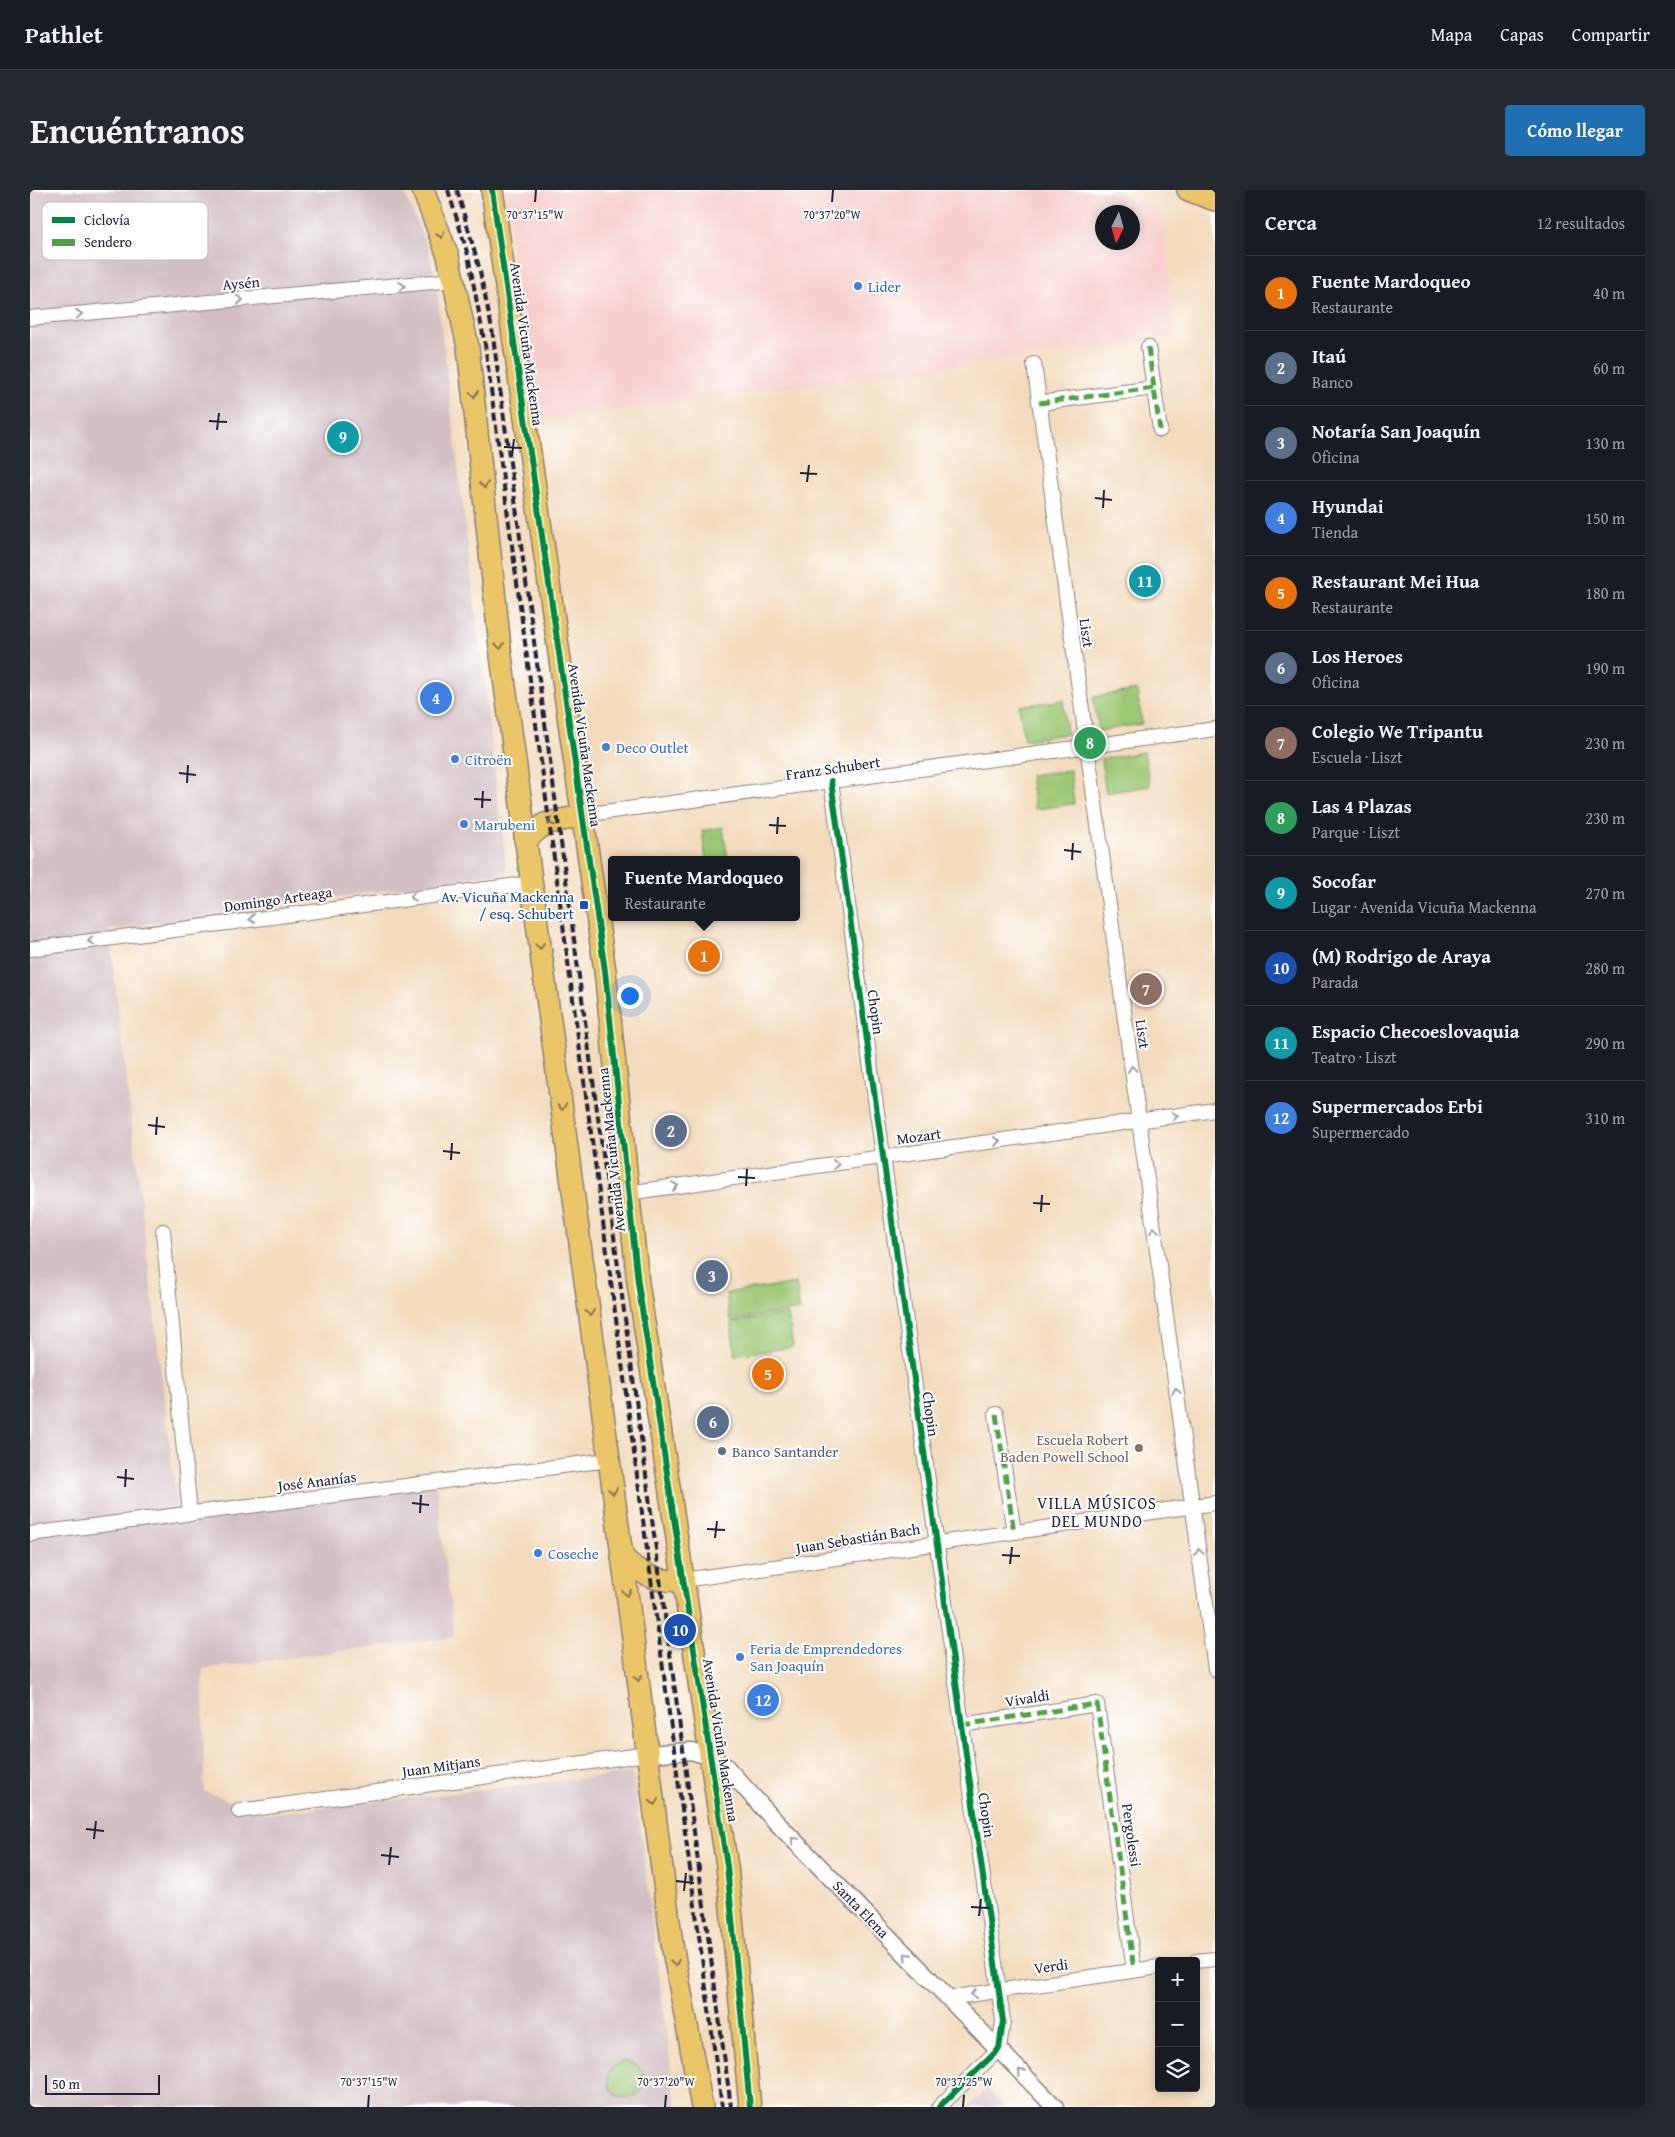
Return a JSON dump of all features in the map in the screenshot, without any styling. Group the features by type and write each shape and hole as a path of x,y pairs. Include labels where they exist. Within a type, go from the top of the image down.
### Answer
{"main road":[{"path":"424,190 455,280 473,380 497,621 525,840 622,1556 673,1950 702,2107"},
{"name":"Avenida Vicuña Mackenna","path":"492,190 608,993 627,1193 642,1312 712,1757 734,1924 750,2107"},
{"path":"1188,190 1215,200"},
{"path":"525,840 546,824 583,815"},
{"path":"622,1556 633,1567 646,1575 666,1581 684,1580"}],"street":[{"name":"Aysén","path":"30,318 455,280"},
{"path":"1148,346 1160,430"},
{"name":"Liszt","path":"1034,364 1215,1670"},
{"path":"1039,403 1154,388"},
{"name":"Franz Schubert","path":"583,815 1215,729"},
{"name":"Chopin","path":"831,781 999,1990 1003,2030 999,2049"},
{"name":"Domingo Arteaga","path":"30,949 531,883"},
{"name":"Mozart","path":"627,1193 1215,1110"},
{"path":"163,1231 190,1514"},
{"path":"996,1414 1014,1532"},
{"name":"José Ananías","path":"30,1534 609,1460"},
{"name":"Juan Sebastián Bach","path":"684,1580 1215,1503"},
{"name":"Vivaldi","path":"962,1725 1097,1704"},
{"name":"Pergolessi","path":"1097,1704 1134,1970"},
{"name":"Santa Elena","path":"648,1754 691,1752 712,1757 725,1766 1055,2107"},
{"name":"Juan Mitjans","path":"239,1811 648,1754"},
{"path":"1200,1961 1215,1959"},
{"name":"Verdi","path":"948,1998 1155,1967"},
{"path":"939,2107 999,2049"}],"shaded area":[{"path":"30,190 403,190 429,251 437,292 507,872 109,930 177,1508 436,1485 454,1637 203,1669 204,1791 266,1814 633,1773 676,2107 30,2107"},
{"path":"504,190 1115,190 1162,212 1177,338 535,420"},
{"path":"987,2089 1005,2107 969,2107"}],"green space":[{"path":"1137,690 1142,724 1099,731 1093,697"},
{"path":"1063,700 1067,734 1024,740 1019,706"},
{"path":"1144,752 1150,786 1106,793 1101,759"},
{"path":"1070,770 1074,804 1035,809 1030,775"},
{"path":"723,827 727,856 705,856 702,831"},
{"path":"796,1283 800,1310 730,1320 726,1293"},
{"path":"788,1314 793,1347 735,1355 731,1322"},
{"path":"626,2062 638,2068 644,2080 638,2092 626,2098 614,2092 608,2080 614,2068"}],"railway":[{"path":"448,190 468,255 485,345 722,2107"},
{"path":"457,190 479,267 492,329 731,2107"}],"marked path":[{"path":"1148,347 1160,430"},
{"path":"1039,403 1154,388"},
{"path":"996,1414 1014,1532"},
{"path":"962,1725 1097,1704 1134,1970"}],"cycle path":[{"path":"492,190 605,971 638,1283 727,1866 750,2107"},
{"path":"831,781 1003,2021 999,2049 939,2107"}],"place":[{"name":"Lider","path":"858,286"},
{"name":"Socofar","path":"343,437"},
{"name":"Espacio Checoeslovaquia","path":"1145,581"},
{"name":"Hyundai","path":"436,698"},
{"name":"Las 4 Plazas","path":"1090,743"},
{"name":"Deco Outlet","path":"606,747"},
{"name":"Citroën","path":"455,759"},
{"name":"Marubeni","path":"464,824"},
{"name":"Av. Vicuña Mackenna / esq. Schubert","path":"584,905"},
{"name":"Fuente Mardoqueo","path":"704,956"},
{"name":"Colegio We Tripantu","path":"1146,989"},
{"name":"Itaú","path":"671,1131"},
{"name":"Notaría San Joaquín","path":"712,1276"},
{"name":"Restaurant Mei Hua","path":"768,1374"},
{"name":"Los Heroes","path":"713,1422"},
{"name":"Escuela Robert Baden Powell School","path":"1139,1448"},
{"name":"Banco Santander","path":"722,1451"},
{"name":"Coseche","path":"538,1553"},
{"name":"(M) Rodrigo de Araya","path":"680,1630"},
{"name":"Feria de Emprendedores San Joaquín","path":"740,1657"},
{"name":"Supermercados Erbi","path":"763,1700"}],"district":[{"name":"VILLA MÚSICOS DEL MUNDO","path":"1097,1512"}]}
